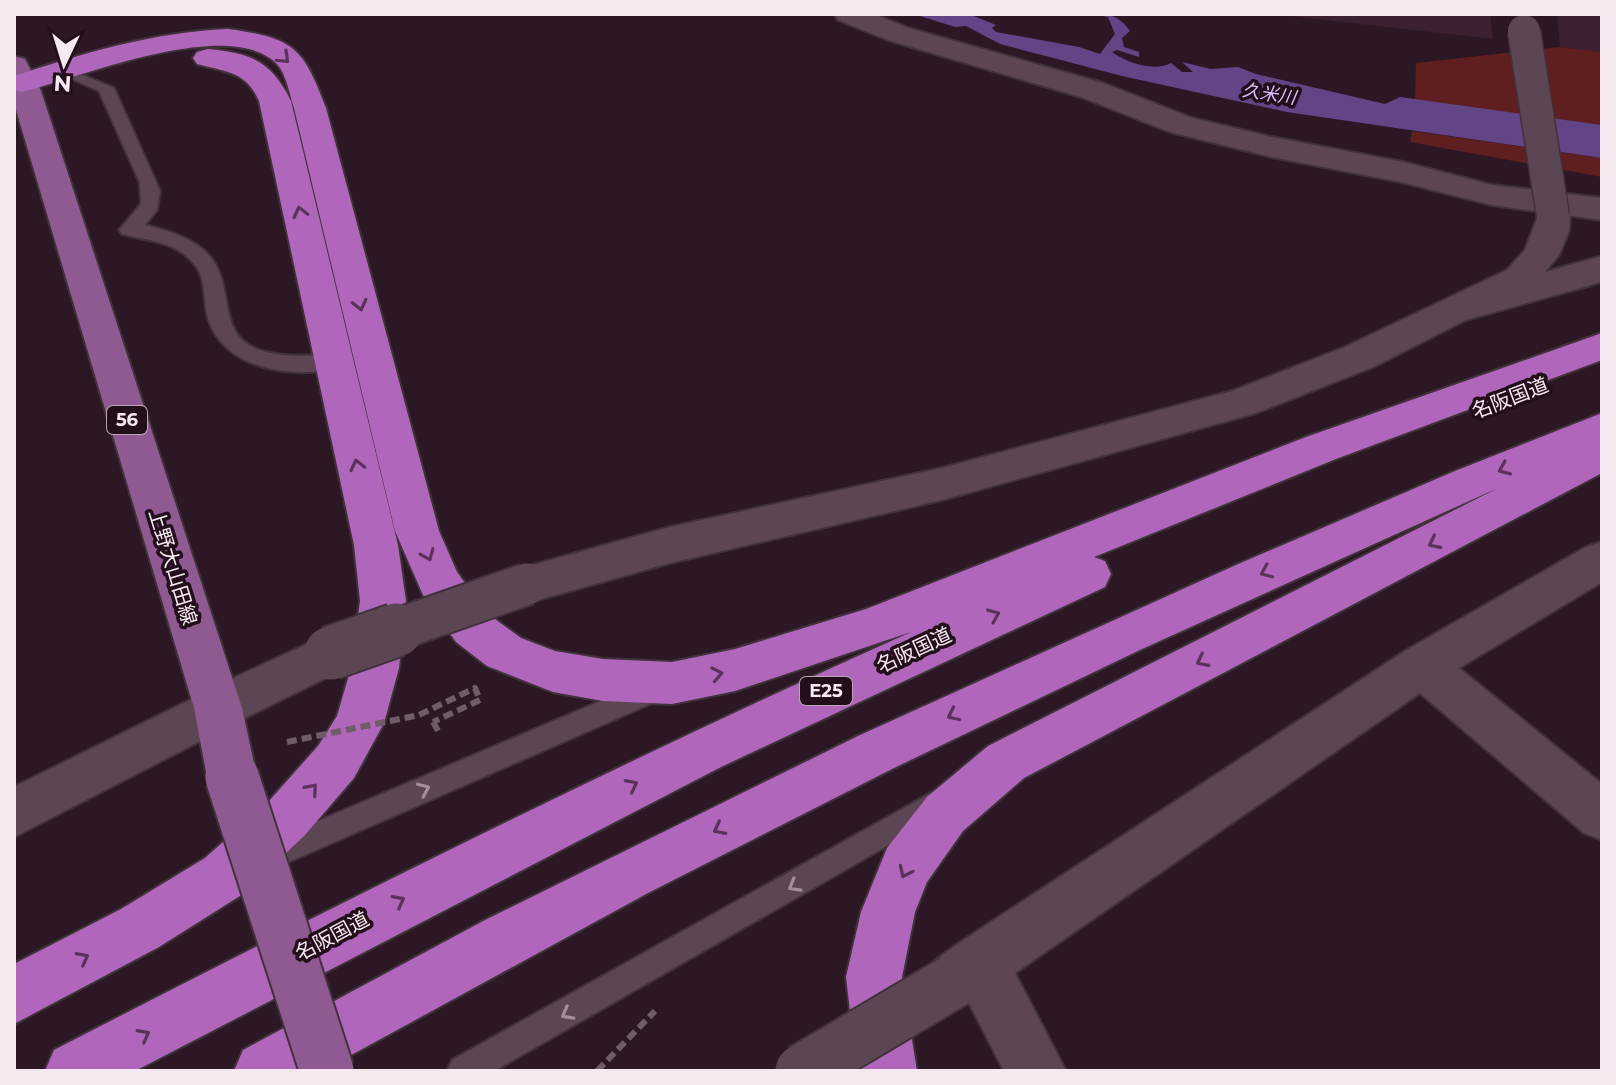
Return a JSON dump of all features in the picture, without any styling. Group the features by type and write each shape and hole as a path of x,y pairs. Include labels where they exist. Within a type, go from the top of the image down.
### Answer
{"highway":[{"path":"19,81 102,58 188,40 259,42 285,55 297,71 310,108 417,531 439,582 472,628 504,652 553,671 603,680 672,683 735,670 874,626 1321,448 1602,346"},
{"path":"14,995 140,928 224,876 287,818 336,762 359,723 375,668 383,601 376,545 275,101 267,82 246,66 230,60 206,58 155,63 78,78 19,81"},
{"name":"名阪国道","path":"75,1071 412,894 735,733 960,629 1342,465 1602,362"},
{"path":"264,1071 422,982 732,823 1023,680 1602,428"},
{"path":"887,1071 874,977 888,912 906,866 945,814 1006,762 1602,454"}],"main road":[{"name":"上野大山田線","path":"19,81 218,708 232,777 327,1071"}],"street":[{"path":"848,14 898,34 1092,90 1181,125 1272,147 1403,172 1492,195 1602,209"},
{"path":"14,813 331,653 527,584 670,545 942,484 1242,403 1359,357 1461,309 1520,278 1541,255 1551,231 1553,216 1522,22"},
{"path":"1461,309 1602,268"},
{"path":"802,1071 966,972 1422,666 1602,560"},
{"path":"1422,666 1602,816"},
{"path":"966,972 1036,1071"}],"lane":[{"path":"78,78 106,88 149,183 153,196 151,207 129,230 163,236 193,249 208,263 222,328 234,343 258,358 291,363 334,362"},
{"path":"224,876 672,683"},
{"path":"463,1071 834,864 1006,762"}],"path":[{"path":"287,742 419,715 475,688 480,700 433,722 440,734"},
{"path":"597,1071 653,1012 666,1004"}],"shaded area":[{"path":"1272,14 1490,14 1493,39"},
{"path":"1557,14 1602,14 1602,52 1560,47"},
{"path":"1560,47 1602,52 1602,125 1415,101 1416,63"},
{"path":"1412,131 1602,158 1602,177 1410,142"}],"water":[{"name":"久米川","path":"914,14 969,14 996,25 992,28 996,32 1079,47 1100,54 1115,34 1108,17 1093,14 1110,15 1130,31 1122,38 1124,47 1139,52 1139,57 1117,50 1112,52 1141,65 1157,67 1171,63 1182,72 1193,72 1182,62 1211,69 1238,67 1385,104 1400,97 1602,125 1602,158 1287,112 1122,76 1000,44 966,26 955,27"}]}
